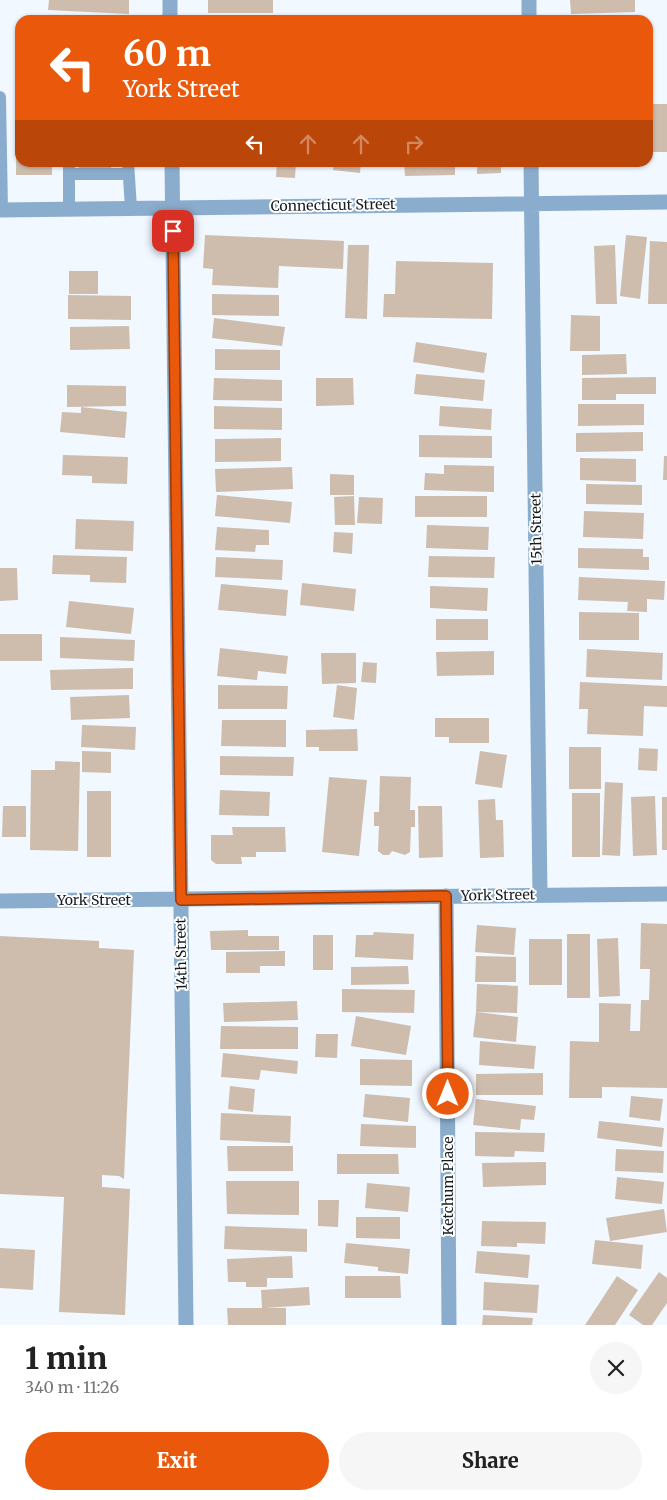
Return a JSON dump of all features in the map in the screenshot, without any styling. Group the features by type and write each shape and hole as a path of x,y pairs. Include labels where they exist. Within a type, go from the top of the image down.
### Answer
{"street":[{"path":"170,0 170,15"},
{"path":"529,0 529,15"},
{"name":"14th Street","path":"172,167 186,1325"},
{"name":"15th Street","path":"531,167 540,895"},
{"name":"Connecticut Street","path":"1,210 667,202"},
{"name":"York Street","path":"0,901 667,894"},
{"name":"Ketchum Place","path":"446,896 449,1325"}],"lane":[{"path":"0,97 1,210"},
{"path":"69,208 69,168 128,168 131,208"}],"building":[{"path":"49,0 129,0 129,14 48,10"},
{"path":"208,0 273,0 273,13 208,13"},
{"path":"570,0 635,0 635,12 571,14"},
{"path":"653,104 667,104 667,152 653,152"},
{"path":"16,167 52,167 52,175 16,175"},
{"path":"79,167 111,167 111,169 79,169"},
{"path":"277,167 296,167 295,178 276,177"},
{"path":"333,167 361,167 360,173 333,170"},
{"path":"404,167 455,167 455,175 405,176"},
{"path":"477,167 501,167 501,173 477,174"},
{"path":"205,235 344,241 343,269 279,266 278,288 212,285 213,269 203,268"},
{"path":"626,235 647,237 640,299 620,296"},
{"path":"650,241 667,242 667,304 648,304"},
{"path":"348,245 369,245 367,319 345,318"},
{"path":"615,245 617,304 596,304 594,246"},
{"path":"396,261 493,263 492,319 383,317 384,294 395,294"},
{"path":"69,271 98,271 98,294 69,294"},
{"path":"212,294 279,295 279,316 212,315"},
{"path":"68,295 131,296 131,320 68,319"},
{"path":"571,315 600,316 600,351 570,351"},
{"path":"214,318 285,327 282,346 212,338"},
{"path":"129,326 130,349 70,350 70,327"},
{"path":"416,342 487,353 484,373 413,362"},
{"path":"215,349 280,350 280,370 215,370"},
{"path":"626,354 627,374 582,375 582,355"},
{"path":"416,374 485,380 483,401 414,394"},
{"path":"656,377 656,394 616,394 616,400 582,400 582,378"},
{"path":"214,378 282,380 282,401 213,400"},
{"path":"316,378 353,378 354,405 316,406"},
{"path":"67,385 126,386 126,406 67,407"},
{"path":"578,404 644,404 644,425 578,426"},
{"path":"214,406 282,408 282,430 214,429"},
{"path":"440,406 492,409 491,430 439,426"},
{"path":"81,407 127,412 125,438 60,432 62,412 81,413"},
{"path":"643,432 643,451 576,452 576,433"},
{"path":"419,435 492,436 492,458 419,457"},
{"path":"281,438 281,461 215,462 215,439"},
{"path":"63,455 128,457 127,484 92,483 92,476 62,475"},
{"path":"664,456 667,456 667,480 663,480"},
{"path":"580,458 636,459 636,482 580,480"},
{"path":"444,465 494,466 494,492 424,490 425,473 444,474"},
{"path":"292,467 293,489 216,492 215,469"},
{"path":"330,474 354,475 354,495 330,495"},
{"path":"586,484 642,485 642,505 586,504"},
{"path":"217,495 292,502 290,523 215,516"},
{"path":"354,496 355,525 335,525 334,497"},
{"path":"415,496 487,496 487,517 415,517"},
{"path":"359,497 383,498 382,524 357,523"},
{"path":"584,511 644,513 643,539 583,537"},
{"path":"76,519 134,521 133,551 75,549"},
{"path":"427,525 489,527 488,550 426,548"},
{"path":"217,527 269,530 269,545 256,545 255,552 215,550"},
{"path":"334,532 353,533 352,554 333,552"},
{"path":"578,548 643,549 643,557 649,557 649,570 578,568"},
{"path":"53,555 127,557 126,583 90,582 90,575 52,574"},
{"path":"429,556 495,557 494,578 428,577"},
{"path":"216,557 283,560 282,580 215,577"},
{"path":"0,568 17,568 18,600 0,601"},
{"path":"579,577 665,581 664,600 647,599 647,612 627,611 628,602 578,600"},
{"path":"302,583 356,589 354,611 300,605"},
{"path":"221,584 288,590 286,616 218,610"},
{"path":"430,586 488,588 487,611 430,608"},
{"path":"69,601 134,608 131,634 66,627"},
{"path":"579,612 639,613 639,640 579,640"},
{"path":"436,619 488,619 488,640 436,640"},
{"path":"0,634 42,634 42,661 0,661"},
{"path":"60,637 135,640 134,661 60,658"},
{"path":"220,648 288,656 286,674 258,671 257,680 217,676"},
{"path":"587,649 663,653 662,680 586,677"},
{"path":"494,651 494,675 437,676 436,652"},
{"path":"321,653 356,653 356,683 322,684"},
{"path":"363,662 377,663 376,683 361,682"},
{"path":"133,668 133,689 51,690 50,670"},
{"path":"580,682 667,686 667,707 644,706 643,736 587,734 588,709 579,709"},
{"path":"218,685 288,686 287,709 218,709"},
{"path":"337,685 357,688 354,720 333,717"},
{"path":"129,695 130,718 71,720 70,697"},
{"path":"435,718 489,718 489,743 449,743 449,737 435,737"},
{"path":"222,720 286,720 286,747 221,746"},
{"path":"82,725 136,727 135,750 81,747"},
{"path":"357,729 358,751 319,751 319,747 306,747 306,730"},
{"path":"569,747 601,747 601,789 569,789"},
{"path":"639,748 658,749 657,771 638,770"},
{"path":"82,751 111,752 111,773 82,772"},
{"path":"480,751 507,755 502,788 475,784"},
{"path":"220,756 294,757 293,776 220,775"},
{"path":"55,761 80,762 78,851 30,850 31,770 55,770"},
{"path":"380,776 411,777 410,810 415,810 415,827 411,827 410,852 405,855 392,851 389,855 383,855 378,851 379,826 374,826 374,812 379,812"},
{"path":"329,777 367,780 359,856 322,852"},
{"path":"605,782 623,783 620,856 602,855"},
{"path":"220,790 270,792 269,816 219,815"},
{"path":"87,791 111,791 111,857 87,857"},
{"path":"572,793 600,793 600,857 572,857"},
{"path":"655,796 657,855 633,856 631,797"},
{"path":"662,797 667,797 667,850 662,850"},
{"path":"495,799 496,820 503,820 504,857 480,858 478,800"},
{"path":"3,806 26,806 26,837 2,837"},
{"path":"418,806 442,806 443,857 419,858"},
{"path":"232,827 285,827 286,852 256,852 256,857 241,857 242,864 216,864 211,860 211,835 233,835"},
{"path":"641,923 667,924 667,1088 602,1087 602,1098 569,1098 570,1041 599,1042 599,1003 631,1004 630,1031 640,1031 641,1000 649,1000 650,969 640,969"},
{"path":"477,925 516,928 514,955 475,952"},
{"path":"248,930 248,936 279,936 279,950 211,950 210,931"},
{"path":"374,932 414,934 413,960 355,957 356,935 373,935"},
{"path":"567,934 590,934 590,998 567,998"},
{"path":"313,935 333,935 333,970 313,970"},
{"path":"0,936 99,941 99,948 134,950 124,1179 119,1176 102,1175 102,1187 130,1189 125,1315 59,1312 64,1197 0,1194"},
{"path":"618,938 620,996 599,997 597,939"},
{"path":"529,939 562,939 562,985 529,985"},
{"path":"285,951 285,966 260,966 260,973 226,973 226,952"},
{"path":"476,956 516,957 516,982 475,982"},
{"path":"408,966 409,984 351,985 351,967"},
{"path":"477,984 518,986 517,1013 476,1012"},
{"path":"342,989 415,990 414,1013 342,1012"},
{"path":"297,1001 298,1020 224,1022 223,1003"},
{"path":"476,1012 518,1017 516,1042 473,1037"},
{"path":"356,1016 411,1026 406,1055 351,1046"},
{"path":"221,1026 298,1027 298,1049 220,1049"},
{"path":"316,1034 338,1034 337,1058 315,1057"},
{"path":"480,1041 536,1046 534,1069 479,1065"},
{"path":"223,1053 298,1061 297,1074 261,1070 259,1080 221,1077"},
{"path":"360,1059 412,1060 412,1086 360,1085"},
{"path":"543,1073 543,1095 476,1095 476,1074"},
{"path":"230,1086 255,1089 253,1112 228,1109"},
{"path":"365,1094 410,1098 408,1122 363,1117"},
{"path":"631,1096 663,1099 660,1121 629,1117"},
{"path":"476,1099 536,1106 534,1120 521,1119 520,1130 473,1125"},
{"path":"221,1113 291,1116 290,1143 220,1140"},
{"path":"599,1121 664,1128 662,1147 597,1138"},
{"path":"361,1124 416,1126 416,1148 360,1146"},
{"path":"475,1132 545,1133 544,1152 515,1151 514,1157 475,1156"},
{"path":"227,1146 293,1146 293,1171 228,1171"},
{"path":"616,1149 664,1151 663,1173 615,1171"},
{"path":"337,1154 398,1154 399,1174 337,1174"},
{"path":"546,1162 546,1185 483,1187 482,1163"},
{"path":"617,1177 664,1182 662,1204 615,1199"},
{"path":"226,1181 299,1181 299,1215 227,1214"},
{"path":"367,1183 410,1187 408,1212 365,1208"},
{"path":"318,1200 339,1200 338,1227 318,1226"},
{"path":"664,1209 667,1232 610,1241 606,1218"},
{"path":"356,1217 400,1217 400,1239 356,1238"},
{"path":"482,1221 546,1222 545,1244 517,1243 517,1247 481,1246"},
{"path":"225,1226 307,1229 307,1252 224,1249"},
{"path":"595,1240 643,1245 641,1269 592,1264"},
{"path":"346,1243 410,1249 408,1274 378,1271 378,1267 344,1263"},
{"path":"0,1248 35,1250 33,1290 0,1288"},
{"path":"477,1251 530,1255 528,1278 475,1273"},
{"path":"292,1256 293,1278 267,1278 267,1287 246,1287 246,1282 228,1282 227,1259"},
{"path":"659,1272 667,1278 667,1303 652,1325 643,1325 629,1315"},
{"path":"345,1276 400,1276 401,1298 345,1298"},
{"path":"617,1276 638,1290 615,1325 585,1325"},
{"path":"484,1282 539,1285 537,1313 483,1310"},
{"path":"309,1287 310,1305 265,1308 286,1308 286,1325 228,1325 227,1308 262,1308 261,1290"},
{"path":"483,1315 533,1318 532,1325 482,1325"}],"route":[{"path":"173,231 181,900 446,896 448,1094"}]}
